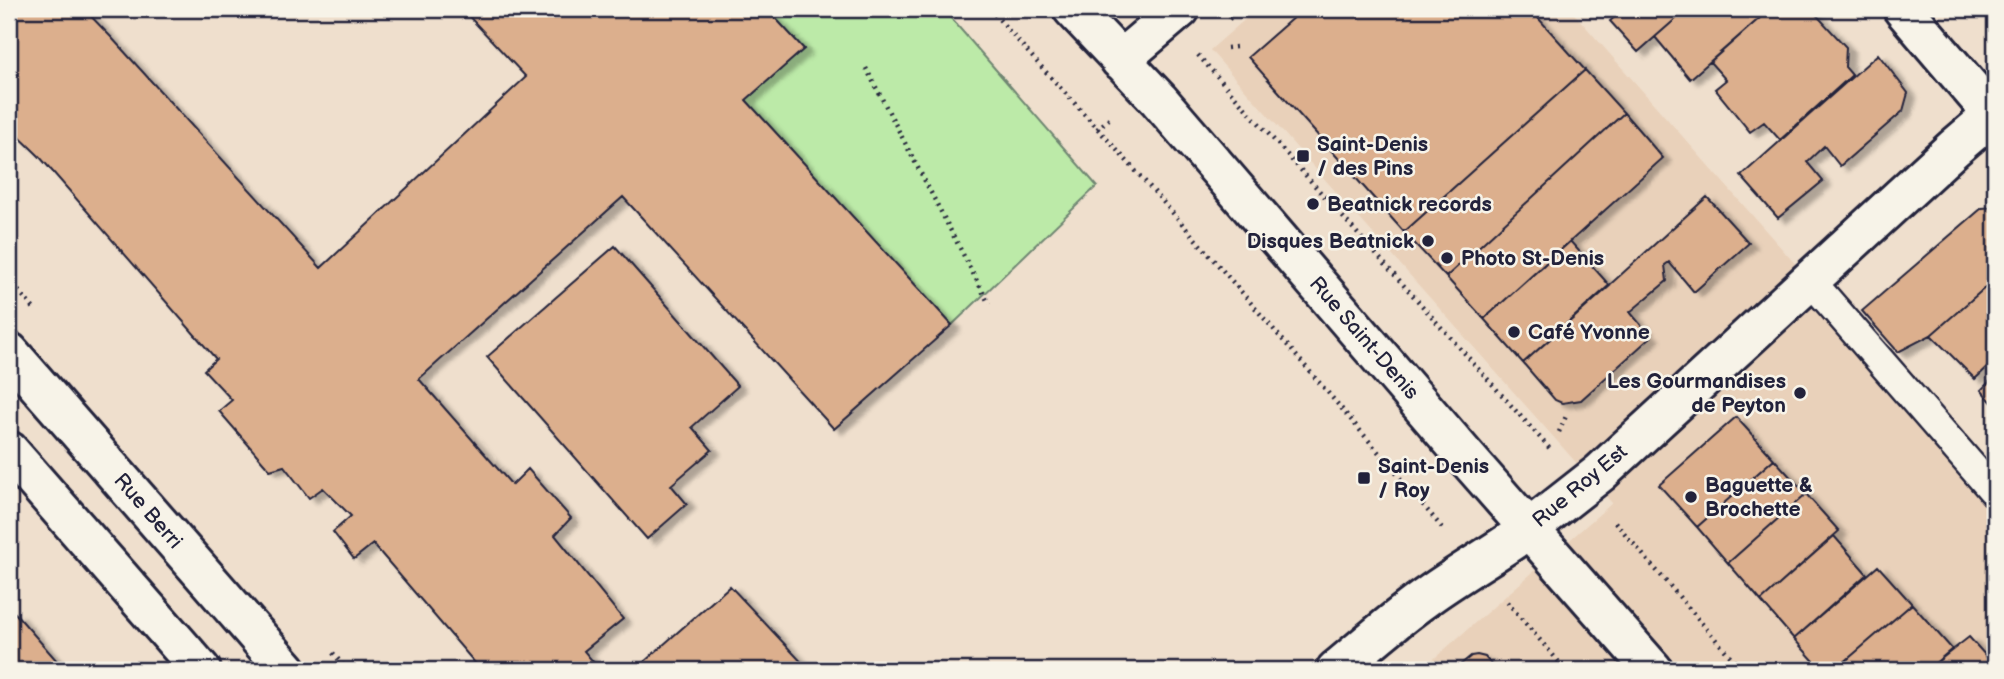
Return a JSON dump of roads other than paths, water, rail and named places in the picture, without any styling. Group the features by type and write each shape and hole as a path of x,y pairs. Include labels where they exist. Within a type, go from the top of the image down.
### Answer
{"street":[{"name":"Rue Saint-Denis","path":"1073,9 1159,100 1456,446 1653,670"},
{"path":"1120,60 1180,9"},
{"path":"1903,9 1995,115"},
{"name":"Rue Roy Est","path":"1336,670 1425,598 1504,547 1600,473 1954,148 1995,115"},
{"name":"Rue Berri","path":"9,352 287,670"},
{"path":"9,451 201,670"}],"lane":[{"path":"1810,281 1995,493"}],"place":[{"name":"Saint-Denis / des Pins","path":"1303,156"},
{"name":"Beatnick records","path":"1313,204"},
{"name":"Disques Beatnick","path":"1428,241"},
{"name":"Photo St-Denis","path":"1447,258"},
{"name":"Café Yvonne","path":"1514,332"},
{"name":"Les Gourmandises de Peyton","path":"1800,393"},
{"name":"Saint-Denis / Roy","path":"1364,478"},
{"name":"Baguette & Brochette","path":"1691,497"}]}
